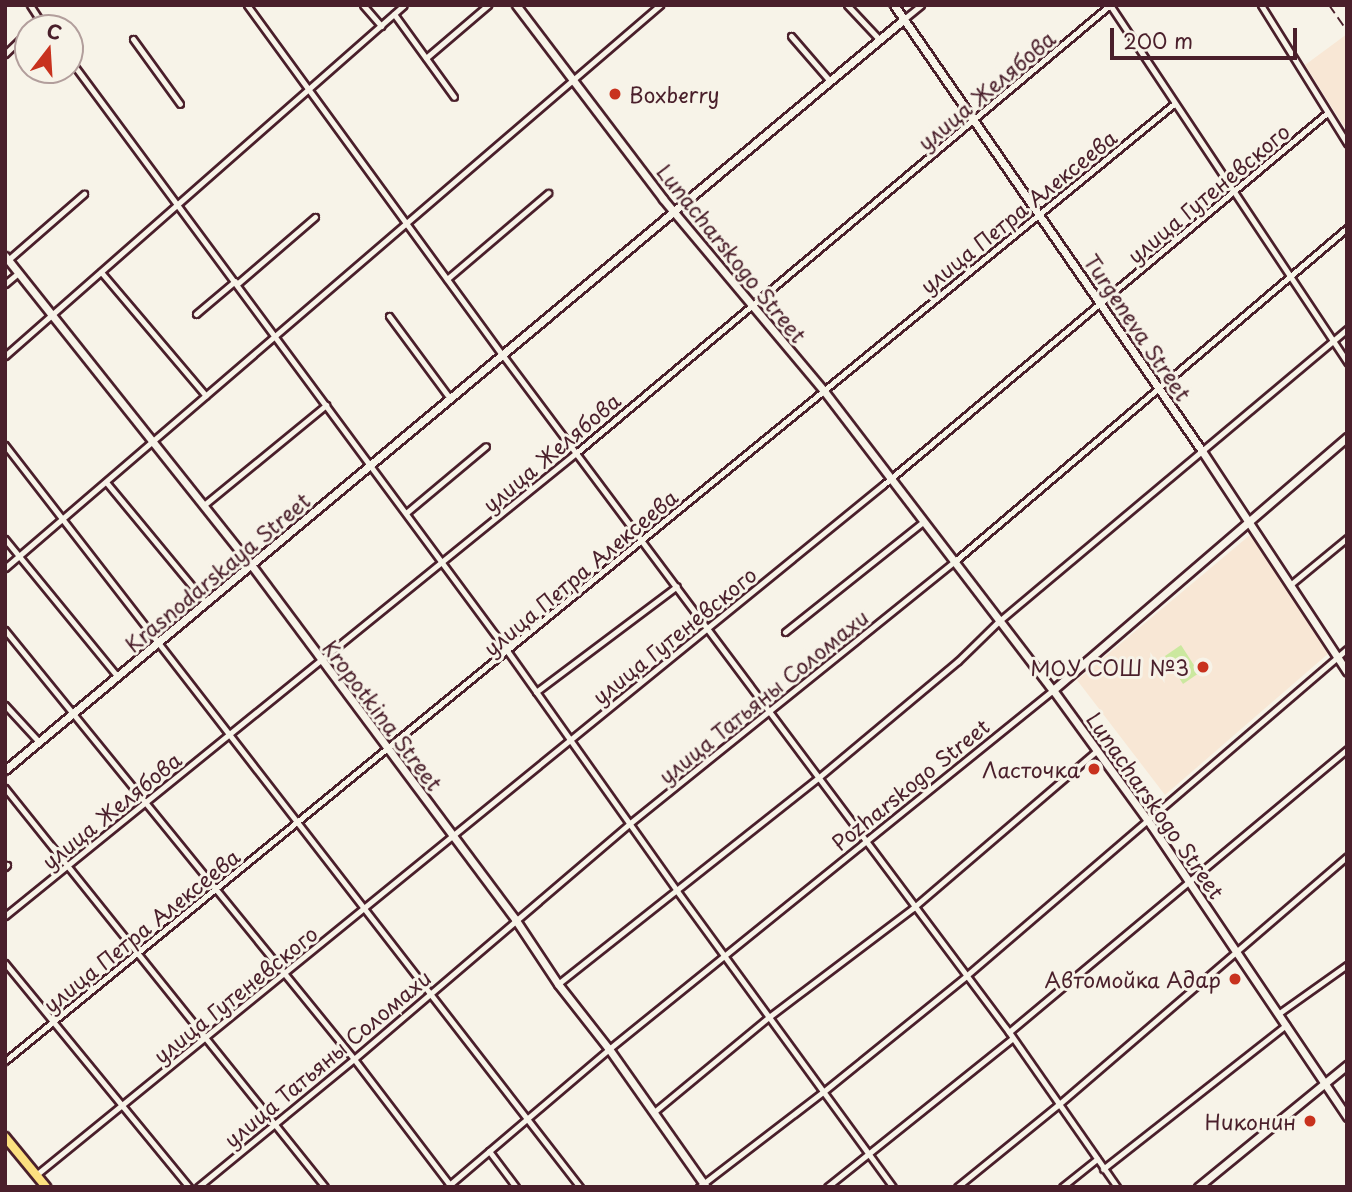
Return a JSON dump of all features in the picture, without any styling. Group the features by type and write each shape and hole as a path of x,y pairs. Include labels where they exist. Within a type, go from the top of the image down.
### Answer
{"main road":[{"name":"Lunacharskogo Street","path":"516,5 675,213 824,391 998,622 1053,690 1189,881 1347,1118"},
{"name":"Turgeneva Street","path":"894,5 1202,451 1347,672"},
{"name":"Krasnodarskaya Street","path":"5,770 904,19"},
{"name":"Kropotkina Street","path":"7,258 251,566 515,919 558,984 654,1112 703,1186"},
{"name":"Pozharskogo Street","path":"1053,690 1347,437"},
{"path":"1198,1187 1347,1065"},
{"path":"5,1137 46,1187"}],"street":[{"path":"247,5 501,353 966,976 1117,1187"},
{"path":"363,5 381,26"},
{"path":"5,356 404,5"},
{"path":"426,58 488,5"},
{"path":"5,568 61,517 153,443 660,5"},
{"path":"848,5 880,40"},
{"name":"Krasnodarskaya Street","path":"904,19 921,5"},
{"path":"1110,5 1347,362"},
{"name":"улица Желябова","path":"5,916 576,453 751,304 974,122 1110,5"},
{"path":"1261,5 1347,143"},
{"path":"394,14 454,97"},
{"path":"790,36 830,81"},
{"path":"132,38 180,104"},
{"path":"84,79 508,652 677,891 893,1187"},
{"name":"улица Петра Алексеева","path":"5,1061 508,652 1174,104"},
{"name":"улица Гутеневского","path":"36,1175 286,975 708,629 1327,113"},
{"path":"447,279 548,193"},
{"name":"Kropotkina Street","path":"7,258 83,194"},
{"path":"196,314 315,217"},
{"name":"улица Татьяны Соломахи","path":"198,1187 354,1059 629,824 954,562 1347,228"},
{"path":"101,272 206,396"},
{"path":"5,284 18,274"},
{"path":"389,316 449,397"},
{"path":"558,984 818,778 958,661 998,622 1347,329"},
{"path":"204,505 326,405"},
{"path":"5,445 228,735 431,992 579,1187"},
{"path":"406,513 486,446"},
{"path":"106,482 206,604"},
{"path":"785,632 923,522"},
{"path":"1290,586 1347,538"},
{"path":"5,539 118,677"},
{"path":"536,692 677,586"},
{"path":"5,630 147,801 354,1059 449,1186"},
{"path":"703,1186 966,976 1347,649"},
{"name":"Pozharskogo Street","path":"449,1186 609,1049 1053,690"},
{"path":"5,705 39,743"},
{"path":"827,1187 1010,1036 1347,749"},
{"path":"654,1112 769,1017 913,908 1096,751"},
{"path":"5,788 324,1187"},
{"path":"957,1187 1058,1105 1347,856"},
{"path":"5,963 188,1187"},
{"path":"1278,1014 1347,965"},
{"path":"1103,1168 1286,1025"},
{"path":"489,1151 516,1187"},
{"path":"1062,1187 1097,1159"}],"shaded area":[{"path":"1347,34 1347,131 1305,65"},
{"name":"МОУ СОШ №3","path":"1250,535 1329,653 1165,795 1077,680"}],"green space":[{"path":"1181,645 1199,673 1183,684 1165,656"}],"railway":[{"path":"1329,5 1347,31"}],"place":[{"name":"Boxberry","path":"615,94"},
{"name":"МОУ СОШ №3","path":"1203,667"},
{"name":"Ласточка","path":"1094,769"},
{"name":"Автомойка Адар","path":"1235,979"},
{"name":"Никонин","path":"1310,1121"}]}
